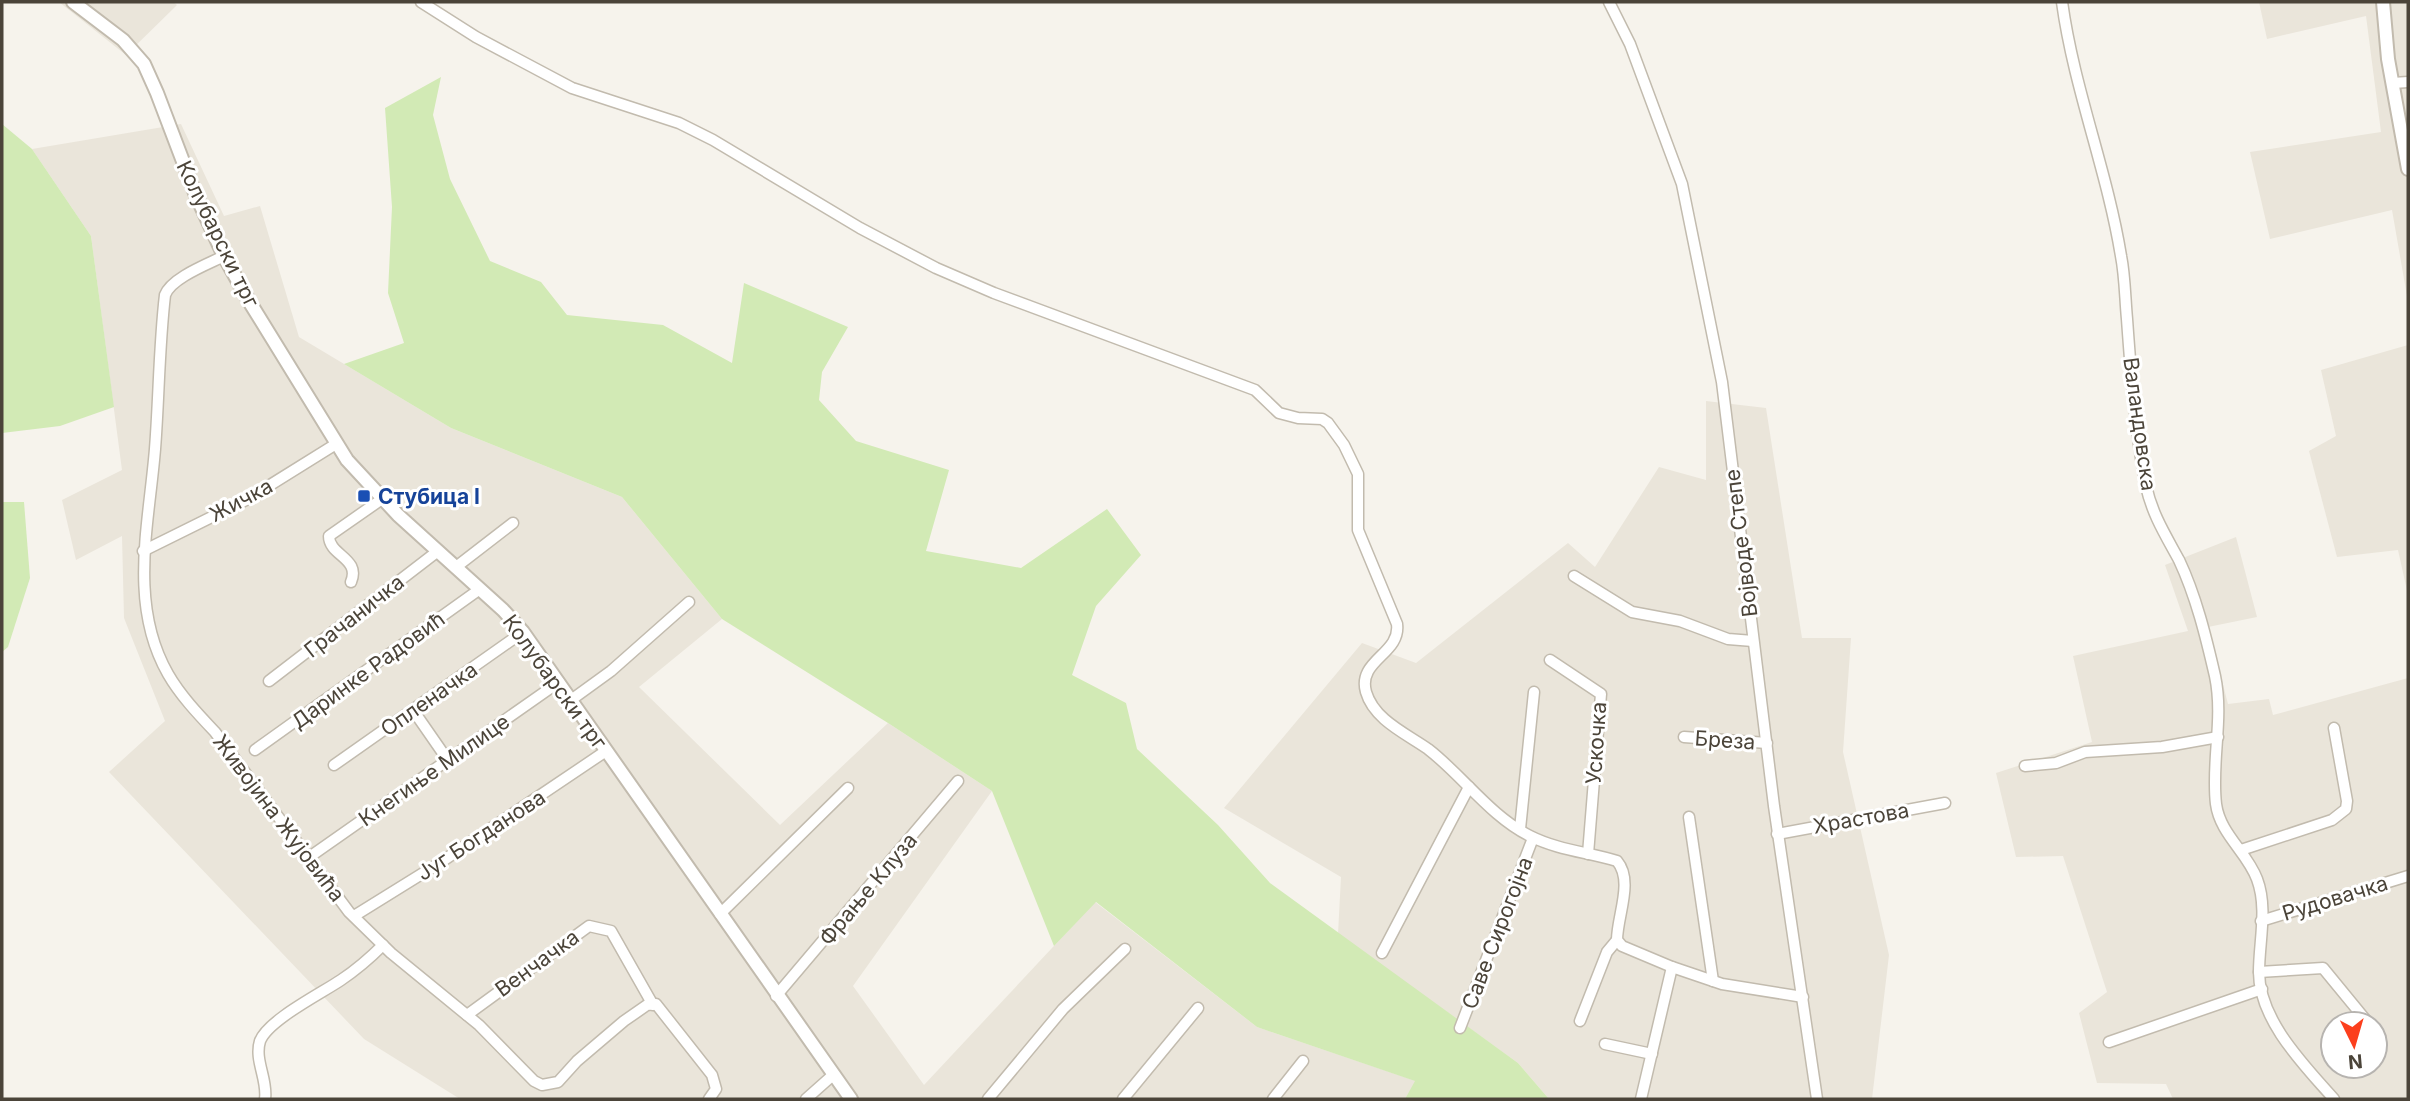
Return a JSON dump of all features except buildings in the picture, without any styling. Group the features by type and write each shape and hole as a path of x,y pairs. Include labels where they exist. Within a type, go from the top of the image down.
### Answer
{"street":[{"name":"Колубарски трг","path":"73,2 123,40 144,64 195,193 224,256 336,444 354,469 382,499 523,632 776,996 851,1099"},
{"path":"422,2 476,37 572,88 679,124 713,140 860,228 936,268 994,293 1255,390 1279,413 1298,418 1322,419 1328,423 1344,445 1358,474 1358,530 1397,624 1395,641 1368,668 1365,675 1366,694 1378,712 1393,725 1429,750 1469,787 1533,838 1561,849 1617,861 1621,866 1625,886 1617,940 1607,952 1580,1021"},
{"name":"Војводе Степе","path":"1609,2 1630,44 1682,184 1723,383 1777,834 1817,1099"},
{"name":"Валандовска","path":"2062,2 2079,90 2122,256 2134,415 2147,489 2162,531 2193,594 2215,679 2218,707 2216,805 2228,836 2241,850 2256,877 2260,891 2262,920 2259,972 2267,1007 2290,1048 2334,1099"},
{"path":"2383,2 2393,83 2408,169"},
{"path":"2393,83 2408,82"},
{"name":"Живојина Жујовића","path":"224,256 175,282 165,295 155,447 143,551 149,626 156,650 168,675 190,705 215,732 354,916 383,945 467,1015 534,1082 542,1085 558,1082 624,1021 647,1005 653,1005"},
{"name":"Жичка","path":"143,551 246,500 336,444"},
{"path":"351,582 354,572 352,567 329,544 328,536 382,499"},
{"path":"456,567 513,523"},
{"name":"Грачаничка","path":"269,681 438,551"},
{"path":"1574,576 1632,612 1680,621 1728,639 1753,640"},
{"name":"Даринке Радовић","path":"256,750 480,589"},
{"path":"571,700 611,671 689,603"},
{"name":"Опленачка","path":"334,765 523,632"},
{"name":"Ускочка","path":"1550,660 1601,694 1588,854"},
{"name":"Кнегиње Милице","path":"308,858 559,682"},
{"path":"1520,829 1534,692"},
{"path":"413,710 447,759"},
{"path":"2241,850 2332,820 2346,810 2347,801 2334,728"},
{"name":"Бреза","path":"1684,737 1767,743"},
{"path":"2025,766 2056,763 2085,752 2162,747 2218,737"},
{"name":"Југ Богданова","path":"354,916 441,862 606,751"},
{"name":"Фрање Клуза","path":"776,996 958,781"},
{"path":"1382,953 1469,787"},
{"path":"720,914 848,788"},
{"name":"Храстова","path":"1777,834 1945,803"},
{"path":"1689,817 1713,981"},
{"name":"Саве Сирогојна","path":"1460,1028 1533,838"},
{"name":"Рудовачка","path":"2262,920 2408,876"},
{"name":"Венчачка","path":"467,1015 589,926 611,931 653,1005"},
{"path":"1617,940 1626,948 1713,981 1803,997"},
{"path":"265,1099 267,1089 259,1053 261,1039 282,1017 342,979 383,945"},
{"path":"988,1099 1063,1009 1125,949"},
{"path":"1641,1099 1672,967"},
{"path":"2259,972 2322,968 2357,1010"},
{"path":"2109,1042 2262,989"},
{"path":"653,1005 660,1007 712,1075 716,1088 709,1099"},
{"path":"1123,1099 1198,1008"},
{"path":"1605,1044 1652,1054"},
{"path":"1273,1099 1303,1061"},
{"path":"806,1099 833,1075"}],"shaded area":[{"path":"59,2 173,2 177,5 126,55"},
{"path":"2259,2 2408,2 2408,302 2392,210 2270,239 2250,152 2381,132 2366,16 2267,39"},
{"path":"181,124 224,216 260,206 299,337 451,428 622,497 722,619 639,687 780,825 888,723 992,791 853,986 924,1085 1095,902 1257,1027 1416,1081 1405,1099 460,1099 364,1039 109,772 165,721 124,618 122,536 76,560 62,500 122,470 91,236 32,149"},
{"path":"2408,345 2408,595 2398,550 2337,557 2309,451 2336,436 2321,370"},
{"path":"1706,401 1766,408 1802,638 1851,638 1843,752 1889,955 1872,1099 1549,1099 1518,1063 1338,934 1341,877 1224,808 1362,643 1416,663 1568,543 1595,567 1659,467 1706,480"},
{"path":"2236,537 2257,617 2208,627 2228,704 2269,699 2273,715 2408,678 2408,1099 2173,1099 2166,1084 2097,1083 2079,1013 2107,992 2063,856 2016,857 1996,773 2092,742 2073,656 2188,631 2165,565"}],"green space":[{"path":"441,77 433,115 450,179 490,261 541,282 567,315 663,325 732,363 744,283 848,327 822,372 819,400 856,441 949,470 926,551 1021,568 1107,509 1141,555 1096,606 1072,675 1126,703 1137,749 1218,825 1270,883 1518,1063 1549,1099 1405,1099 1415,1081 1257,1027 1096,902 1054,946 992,791 722,619 622,497 451,428 344,364 404,343 388,293 392,207 385,108"},
{"path":"2,124 32,149 91,236 114,407 60,426 2,433"},
{"path":"2,502 24,502 30,578 8,647 2,652"}],"place":[{"name":"Стубица I","path":"364,496"}]}
